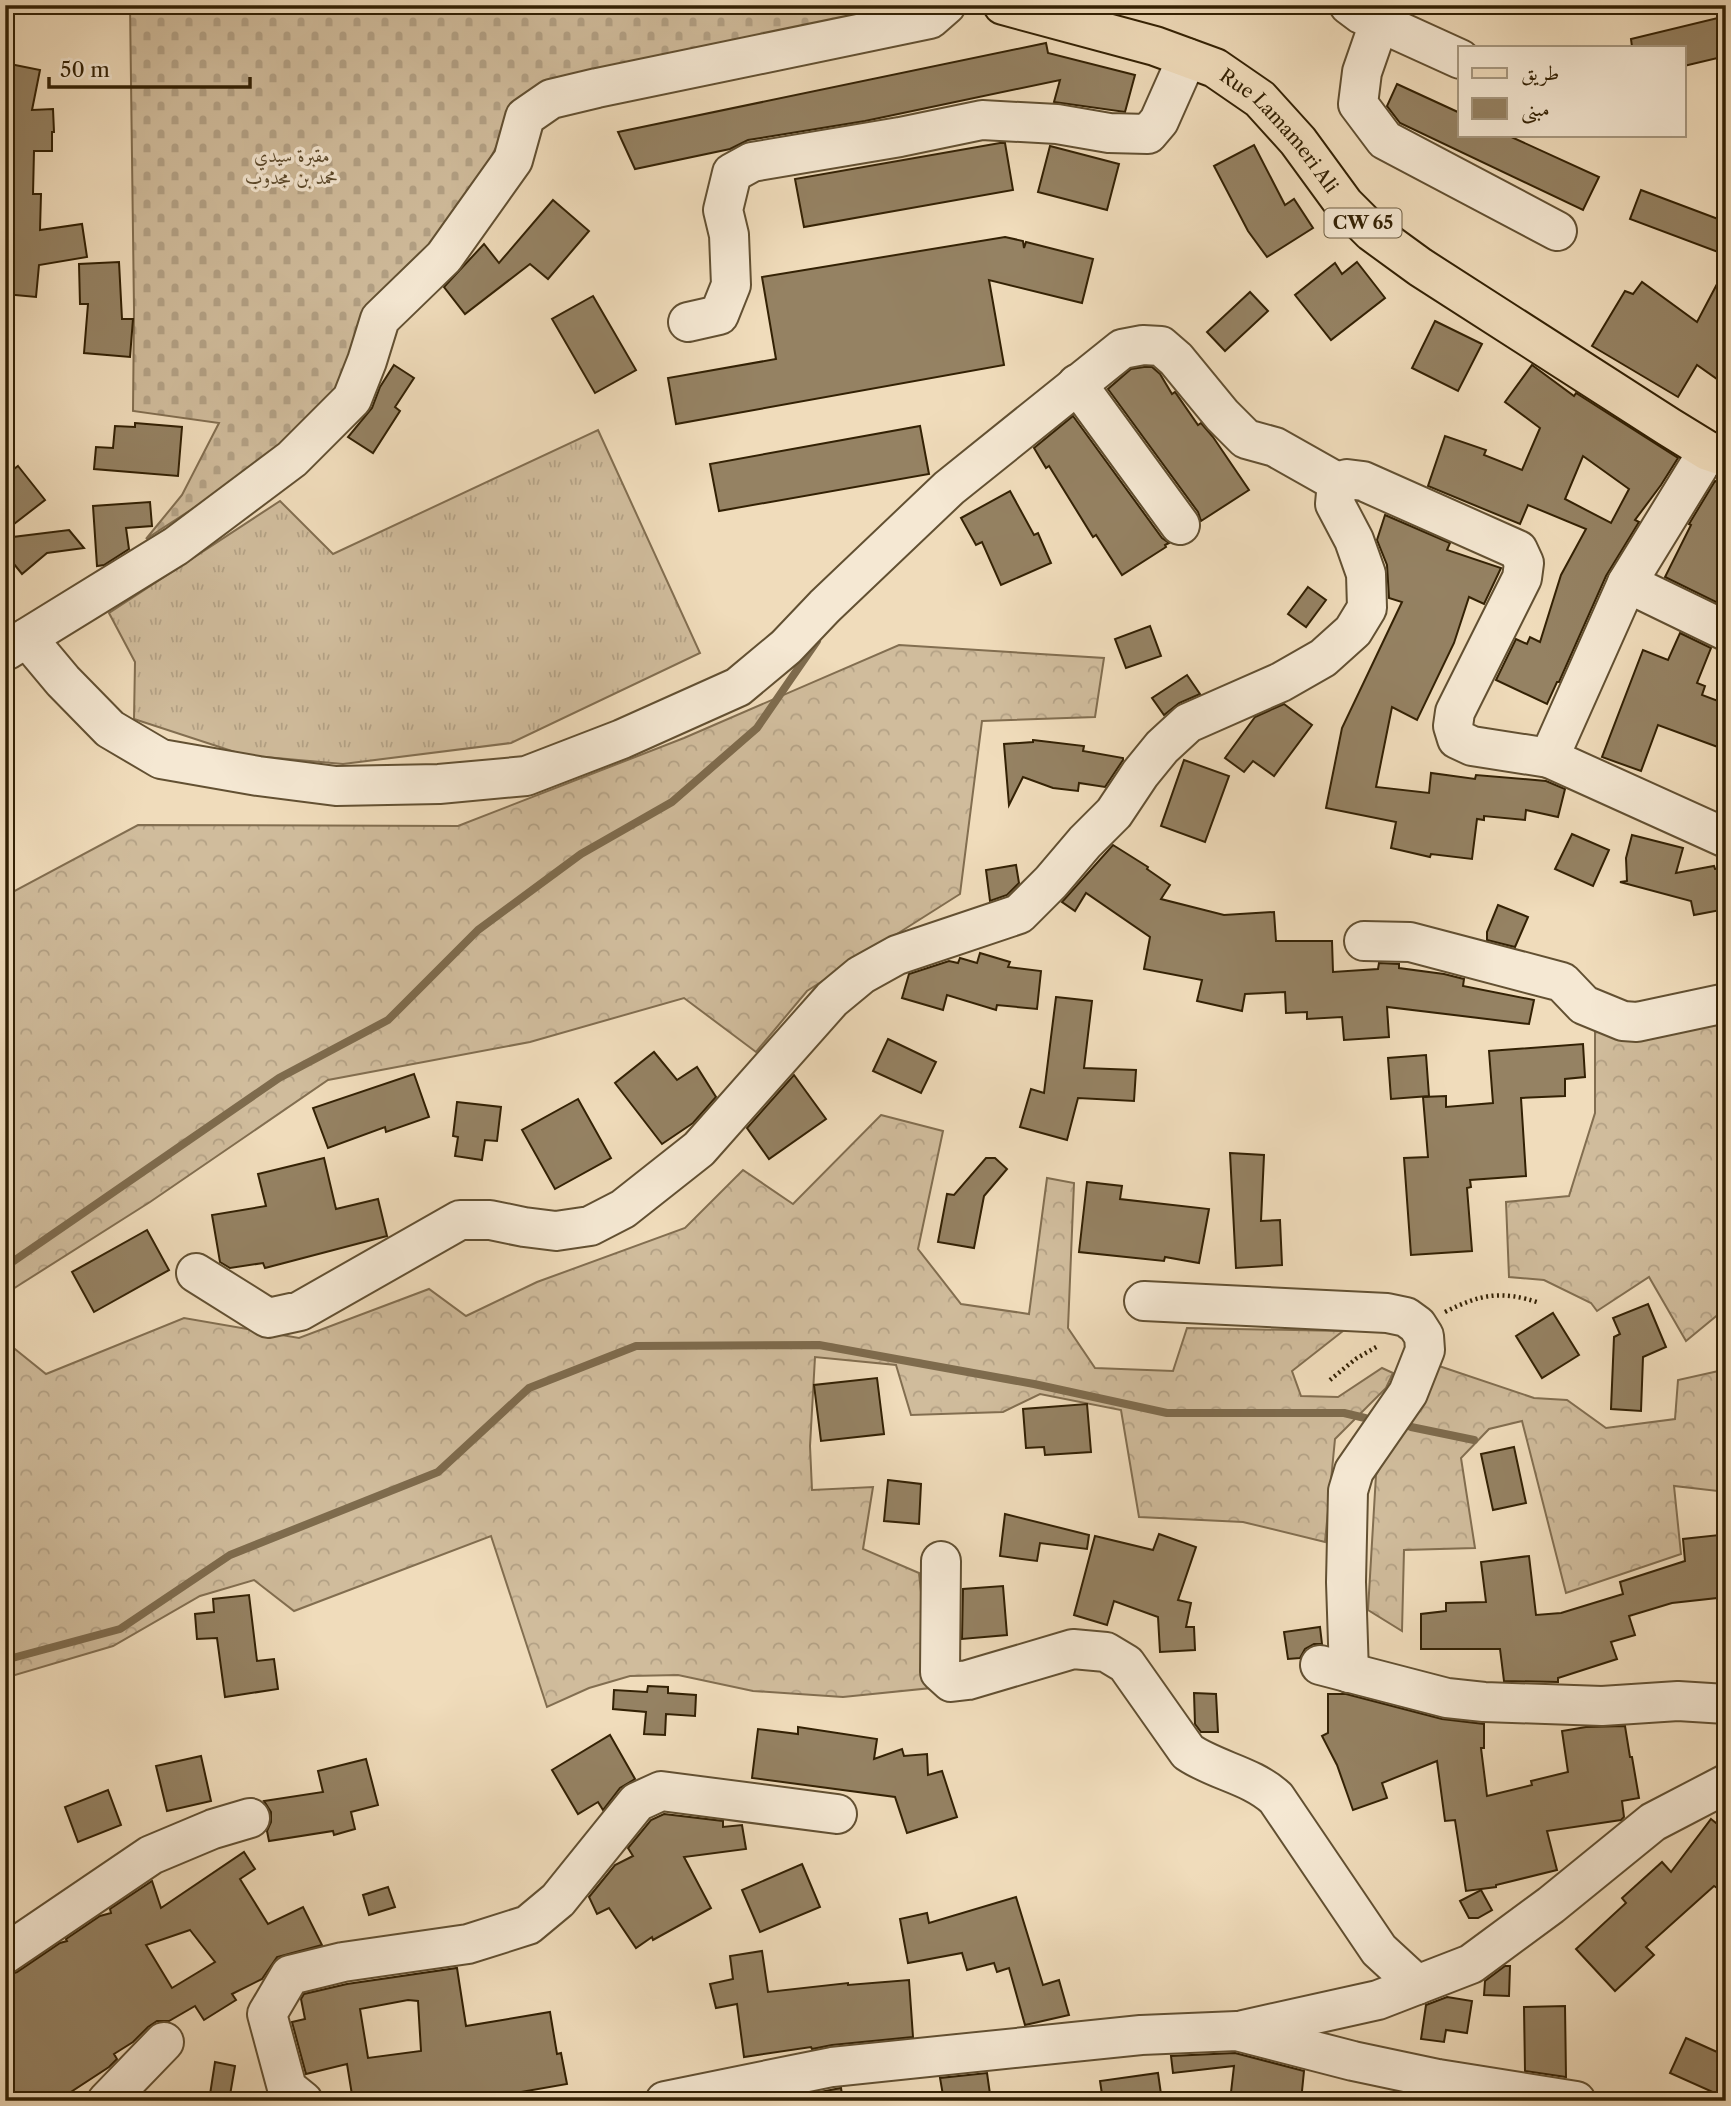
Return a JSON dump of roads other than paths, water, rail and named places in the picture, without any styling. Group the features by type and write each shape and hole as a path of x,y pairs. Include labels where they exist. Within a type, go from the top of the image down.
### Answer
{"main road":[{"name":"Rue Lamameri Ali","path":"1005,6 1155,46 1215,68 1260,99 1298,141 1343,204 1381,239 1420,267 1717,454"}],"street":[{"path":"946,5 930,19 551,99 525,117 513,160 444,257 380,319 352,399 292,459 176,546 16,645 63,681 110,729 161,760 336,786 439,784 526,776 622,739 738,687 786,647 825,606 949,488 1122,349 1143,345 1161,346 1246,439 1275,447 1337,482"},
{"path":"1458,58 1364,14 1358,104 1385,140 1558,231"},
{"path":"688,322 719,315 731,285 729,235 723,210 732,173 742,167 752,162 982,120 1056,124 1109,133 1148,134 1159,121 1187,58"},
{"path":"1077,384 1180,525"},
{"path":"1549,758 1627,583 1717,454"},
{"path":"1337,482 1347,478 1363,481 1518,550 1524,563 1522,578 1455,712 1453,726 1457,739 1472,746 1549,758 1726,838"},
{"path":"196,1273 268,1318 300,1311 460,1220 490,1220 556,1231 590,1226 622,1209 699,1149 832,999 861,975 897,955 1019,914 1114,813 1162,747 1188,723 1281,682 1323,657 1353,631 1367,608 1366,575 1354,540 1335,504 1337,482"},
{"path":"1627,583 1726,631"},
{"path":"1364,941 1410,942 1562,982 1584,1005 1623,1021 1637,1022 1726,1003"},
{"path":"1144,1301 1369,1311 1402,1315 1417,1325 1426,1343 1417,1372 1408,1393 1354,1471 1348,1491 1346,1581 1335,1669 1447,1698 1484,1702 1602,1706 1678,1701 1726,1704"},
{"path":"941,1561 940,1672 951,1682 968,1680 1073,1649 1105,1652 1126,1664 1188,1752 1202,1761 1262,1784 1276,1798 1379,1950 1417,1985"},
{"path":"665,2101 832,2067 1141,2035 1237,2031 1378,2000 1471,1964 1551,1905 1653,1822 1726,1784"},
{"path":"303,2101 287,2088 267,2014 290,1975 343,1962 468,1944 528,1925 558,1900 638,1801 661,1791 837,1814"},
{"path":"5,1954 151,1855 213,1829 250,1818"},
{"path":"1237,2031 1353,2061 1525,2097 1576,2101"},
{"path":"107,2101 164,2042"}],"waterway":[{"path":"5,1267 279,1078 388,1020 478,930 581,854 672,802 757,728 817,641"},
{"path":"5,1660 120,1629 230,1555 438,1472 529,1388 636,1346 819,1345 1034,1384 1167,1413 1344,1413 1365,1418"},
{"path":"1411,1427 1474,1440"}],"park label":[{"name":"مقبرة سيدي محمد بن مجدوب","path":"292,166"}]}
